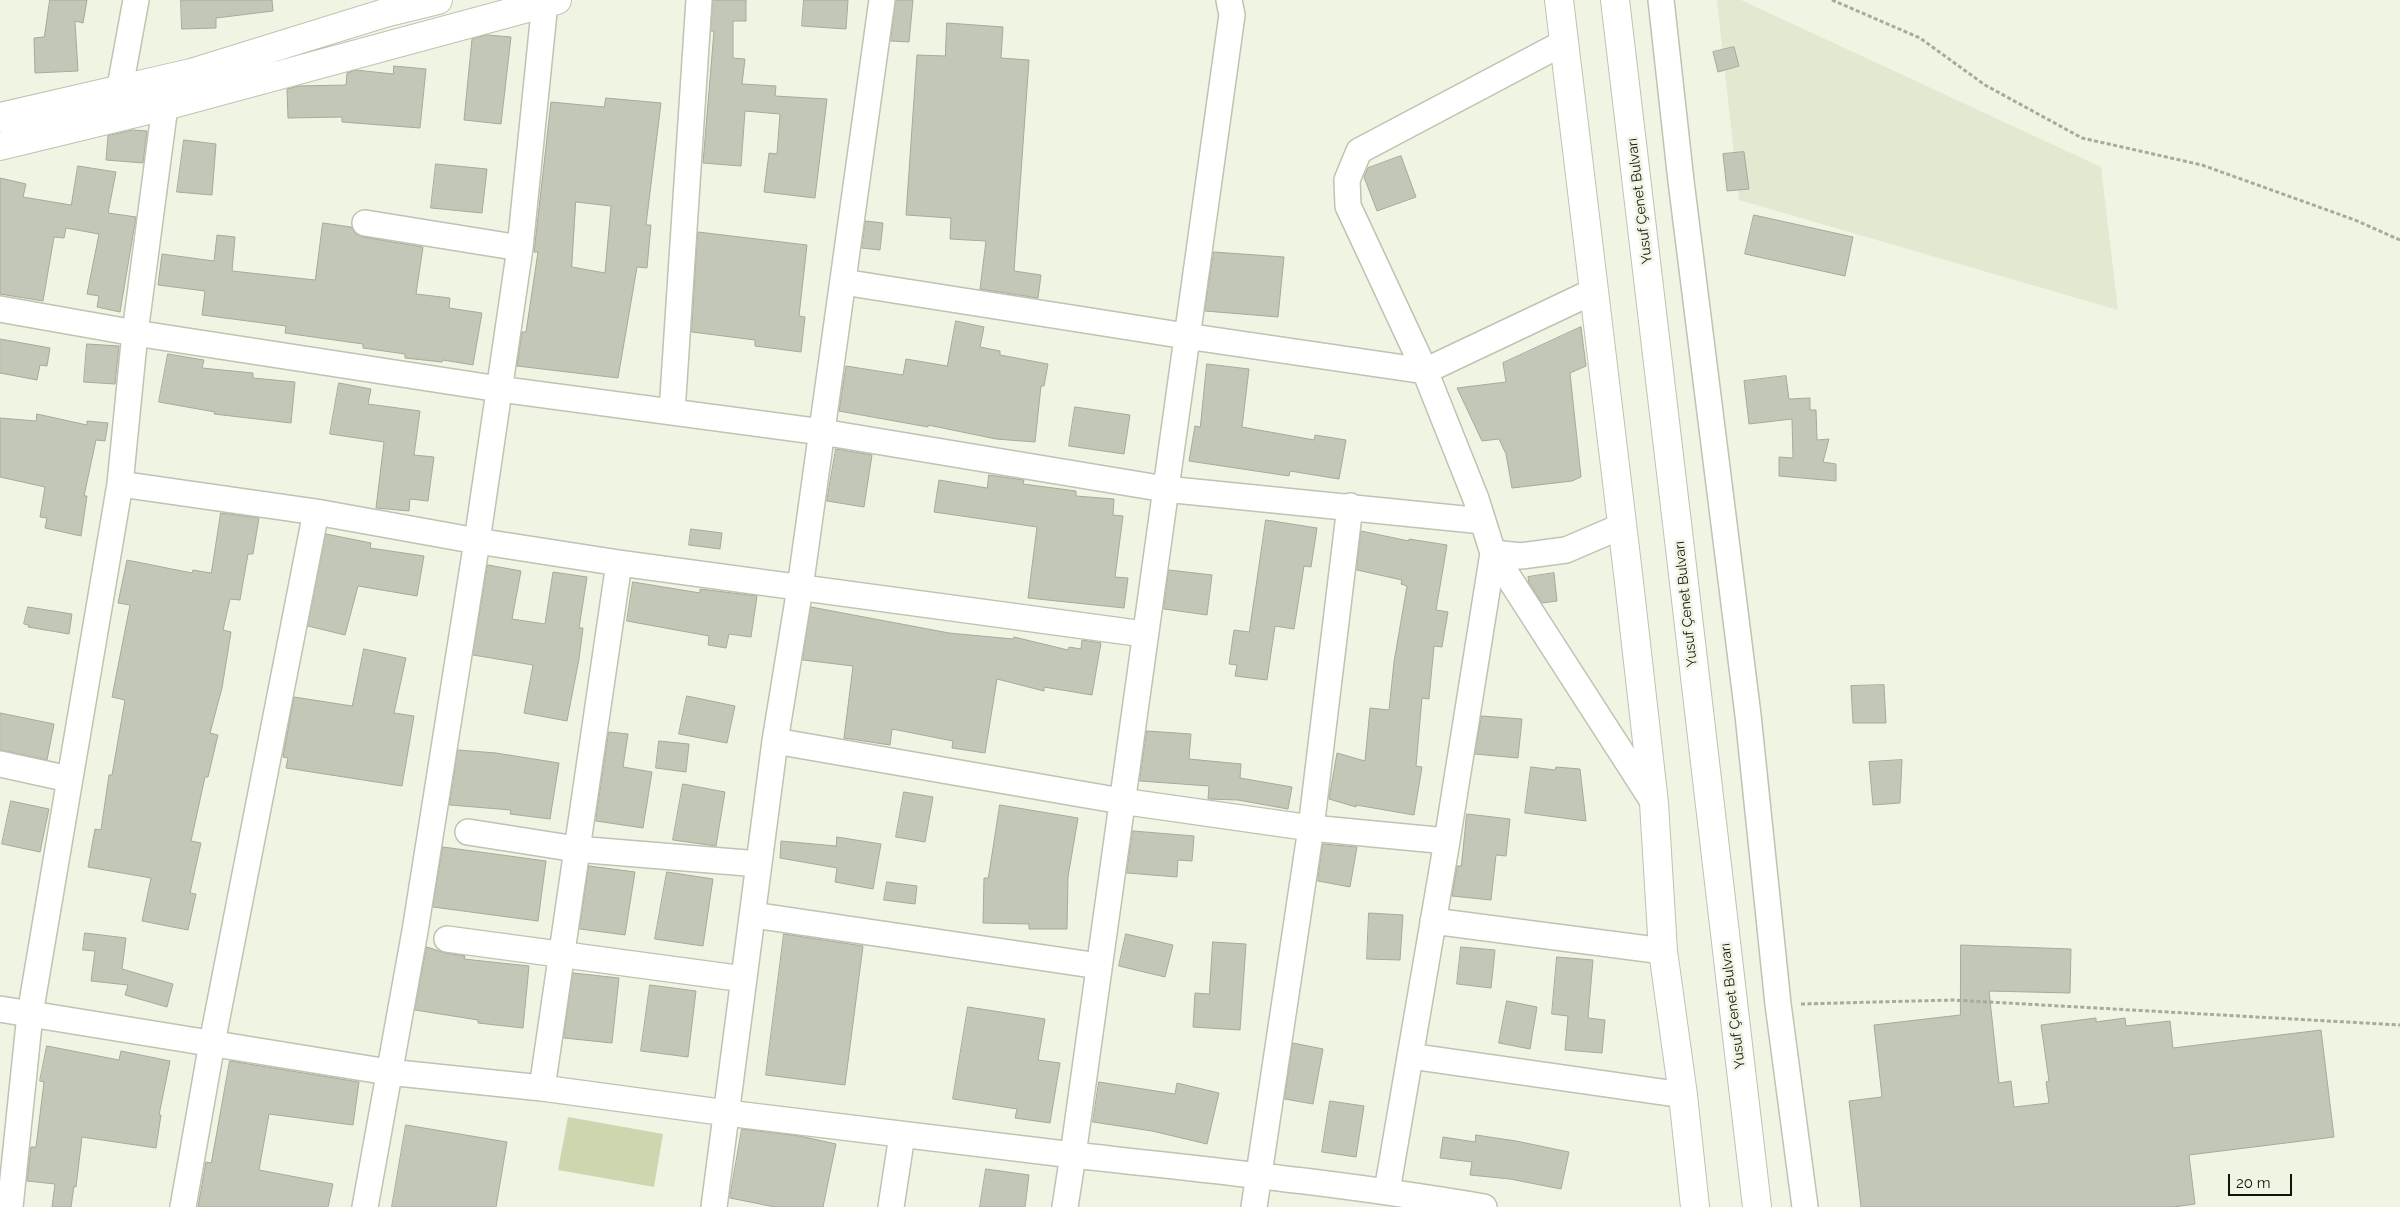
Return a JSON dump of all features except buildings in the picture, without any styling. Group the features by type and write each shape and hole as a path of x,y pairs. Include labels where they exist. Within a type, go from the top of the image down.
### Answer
{"main road":[{"path":"0,117 120,87 191,72 386,6 438,0"},
{"path":"1559,0 1654,803 1663,951 1683,1095 1695,1207"},
{"name":"Yusuf Çenet Bulvarı","path":"1615,0 1657,344 1701,742 1757,1207"},
{"path":"0,146 165,106 551,1"}],"street":[{"path":"120,87 136,0"},
{"path":"672,412 699,0"},
{"path":"714,1207 775,740 800,588 882,0"},
{"path":"1065,1207 1232,15 1229,0"},
{"path":"1662,0 1681,181 1748,715 1778,1004 1805,1207"},
{"path":"365,1207 415,931 477,541 520,248 551,1"},
{"path":"1564,42 1359,151 1347,180 1348,206 1426,371 1452,435 1493,553 1654,803"},
{"path":"10,1207 30,1014 120,484 135,333 165,106"},
{"path":"365,223 520,248"},
{"path":"842,282 1186,336 1426,371 1594,291"},
{"path":"0,309 135,333 499,389 822,432 1165,489 1350,506 1483,521"},
{"path":"120,484 316,512 477,541 619,563 1144,634"},
{"path":"1254,1207 1311,828 1350,506"},
{"path":"183,1207 212,1044 316,512"},
{"path":"1493,553 1522,556 1566,550 1622,526"},
{"path":"1387,1191 1447,841 1493,553"},
{"path":"542,1088 619,563"},
{"path":"775,740 1122,801 1311,828 1447,841"},
{"path":"0,764 69,779"},
{"path":"468,832 576,848 759,864"},
{"path":"753,915 1099,966"},
{"path":"1433,921 1663,951"},
{"path":"447,939 744,979"},
{"path":"0,1009 388,1072 542,1088 902,1135 1259,1175 1387,1191 1484,1207"},
{"path":"1410,1056 1683,1095"},
{"path":"891,1207 902,1135"}],"path":[{"path":"1832,0 1850,6 1920,38 1985,85 2082,138 2202,165 2355,220 2400,240"},
{"path":"1778,1004 1953,1000 2400,1025"}],"shaded area":[{"path":"1717,0 1741,0 2101,167 2118,310 1739,200"},
{"path":"568,1117 663,1134 654,1187 558,1170"}]}
